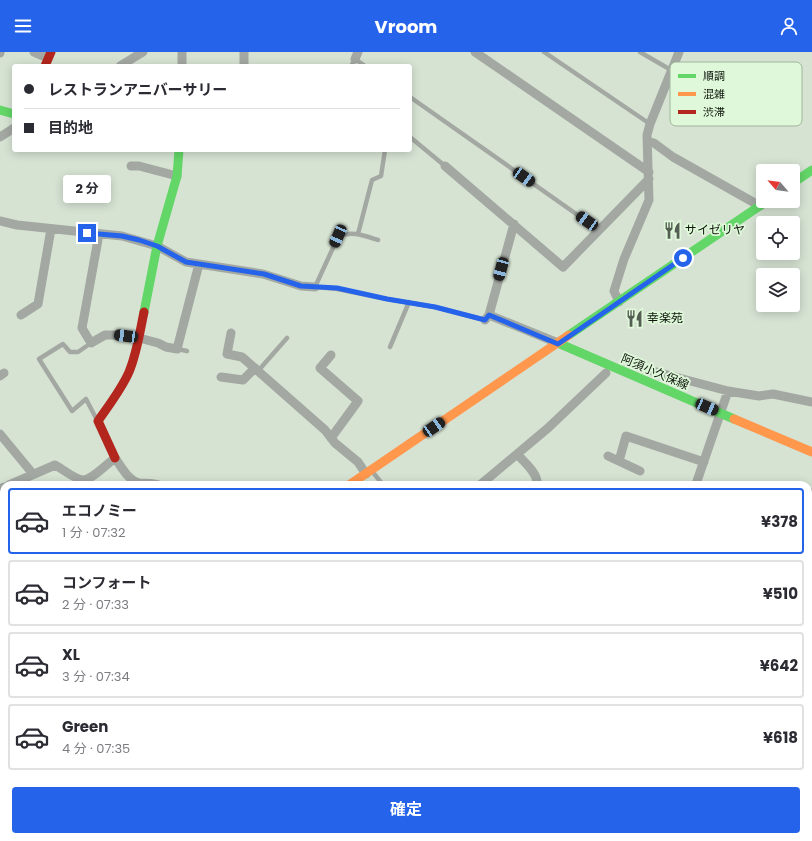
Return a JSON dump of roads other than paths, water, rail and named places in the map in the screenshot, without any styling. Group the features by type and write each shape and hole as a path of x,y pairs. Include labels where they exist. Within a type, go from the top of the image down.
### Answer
{"street":[{"path":"34,52 48,59"},
{"path":"122,64 130,57 143,52"},
{"path":"182,52 182,64"},
{"path":"244,52 244,64"},
{"path":"475,52 649,175"},
{"path":"675,62 679,52"},
{"path":"619,302 614,291 624,259 648,204 649,175 647,141 650,124 670,73"},
{"path":"0,137 12,129"},
{"path":"647,141 661,148 673,157 756,199"},
{"path":"134,481 115,458 98,421 120,390 130,370 139,338 157,246 177,176 179,152"},
{"path":"131,166 139,166 177,176"},
{"path":"445,166 563,267 649,175"},
{"path":"800,179 812,171"},
{"path":"355,481 756,208"},
{"path":"0,221 17,226 122,236 157,246 186,262 264,274 301,286 315,287"},
{"path":"487,318 514,224"},
{"path":"21,315 38,304 51,229"},
{"path":"99,234 82,328 91,343 105,335 139,338 158,342 166,347 177,349 199,264"},
{"name":"阿須小久保線","path":"487,318 558,344 812,452"},
{"path":"231,333 227,354 242,357 325,430 335,443 369,472"},
{"path":"331,438 358,401 320,368 332,355"},
{"path":"221,377 243,380 256,369"},
{"path":"649,370 728,391 759,396 773,394 812,402"},
{"path":"485,481 548,428 606,373"},
{"path":"697,481 728,391"},
{"path":"0,434 33,474"},
{"path":"619,461 626,436 704,462"},
{"path":"518,454 538,481"},
{"path":"608,456 640,471"},
{"path":"87,481 115,458"},
{"path":"18,481 55,465 84,481"}],"lane":[{"path":"544,52 650,124"},
{"path":"640,52 670,69"},
{"path":"412,98 599,230"},
{"path":"412,139 445,166"},
{"path":"358,234 372,180 381,176 385,152"},
{"path":"378,240 358,234 344,233 338,236 315,287 337,288 487,318"},
{"path":"390,346 409,302"},
{"path":"256,369 287,338"},
{"path":"91,343 78,352 70,352 63,344 38,359 72,411 86,399 98,421"},
{"path":"177,349 187,351"},
{"path":"369,472 379,481"}],"place":[{"name":"サイゼリヤ","path":"672,230"},
{"name":"幸楽苑","path":"634,318"}]}
